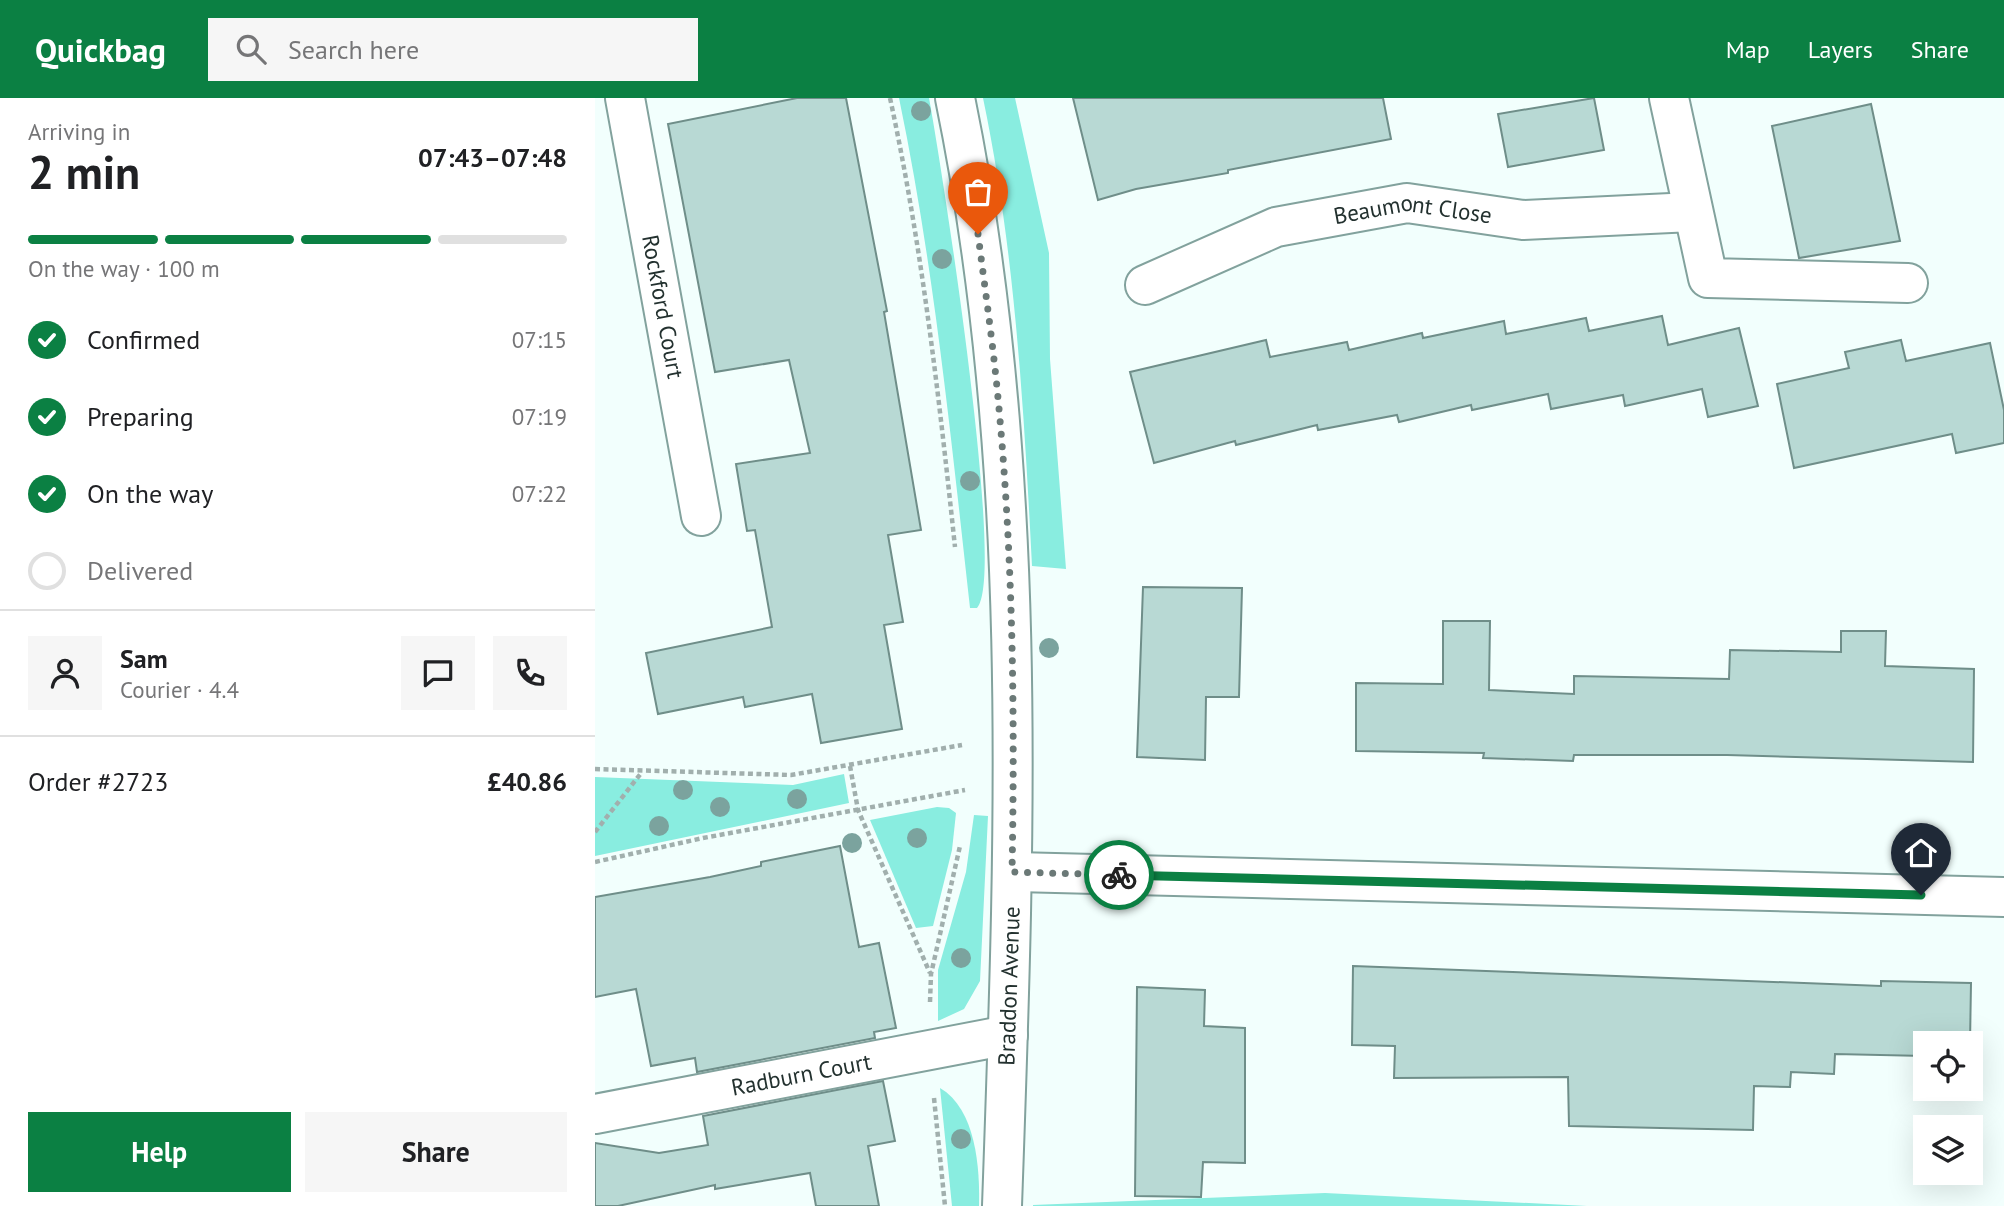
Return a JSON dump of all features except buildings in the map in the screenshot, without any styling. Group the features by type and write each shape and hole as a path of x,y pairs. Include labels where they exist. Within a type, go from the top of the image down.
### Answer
{"street":[{"name":"Rockford Court","path":"625,98 701,516"},
{"name":"Braddon Avenue","path":"955,98 972,180 998,399 1009,563 1014,782 1002,1206"},
{"path":"1669,98 1708,278 1908,283"},
{"name":"Beaumont Close","path":"1145,285 1276,227 1407,203 1523,220 1692,212"},
{"path":"1012,872 2004,897"},
{"name":"Radburn Court","path":"595,1114 1008,1035"}],"path":[{"path":"890,98 902,154 939,392 956,553"},
{"path":"595,769 791,775 965,744 965,756"},
{"path":"851,766 858,810 931,974"},
{"path":"595,832 643,772"},
{"path":"965,779 965,801"},
{"path":"595,862 1014,782"},
{"path":"944,1206 929,1049 931,974 955,876 961,835"}],"green space":[{"path":"899,98 929,98 946,201 969,366 984,524 984,580 977,608 970,608 932,288"},
{"path":"983,98 1015,98 1049,253 1050,359 1066,569 1032,566 1017,331 1003,214"},
{"path":"844,774 849,803 595,856 595,777 793,785"},
{"path":"937,807 949,808 956,813 952,850 933,926 916,928 870,820"},
{"path":"974,815 988,816 980,981 964,1009 938,1021 938,970 966,872"},
{"path":"940,1088 952,1098 968,1125 977,1158 979,1206 952,1206"},
{"path":"1325,1193 1587,1206 1033,1206 1033,1205"}],"way so far":[{"path":"978,234 998,399 1009,563 1014,782 1012,872 1119,875"}],"route":[{"path":"1119,875 1921,895"}]}
